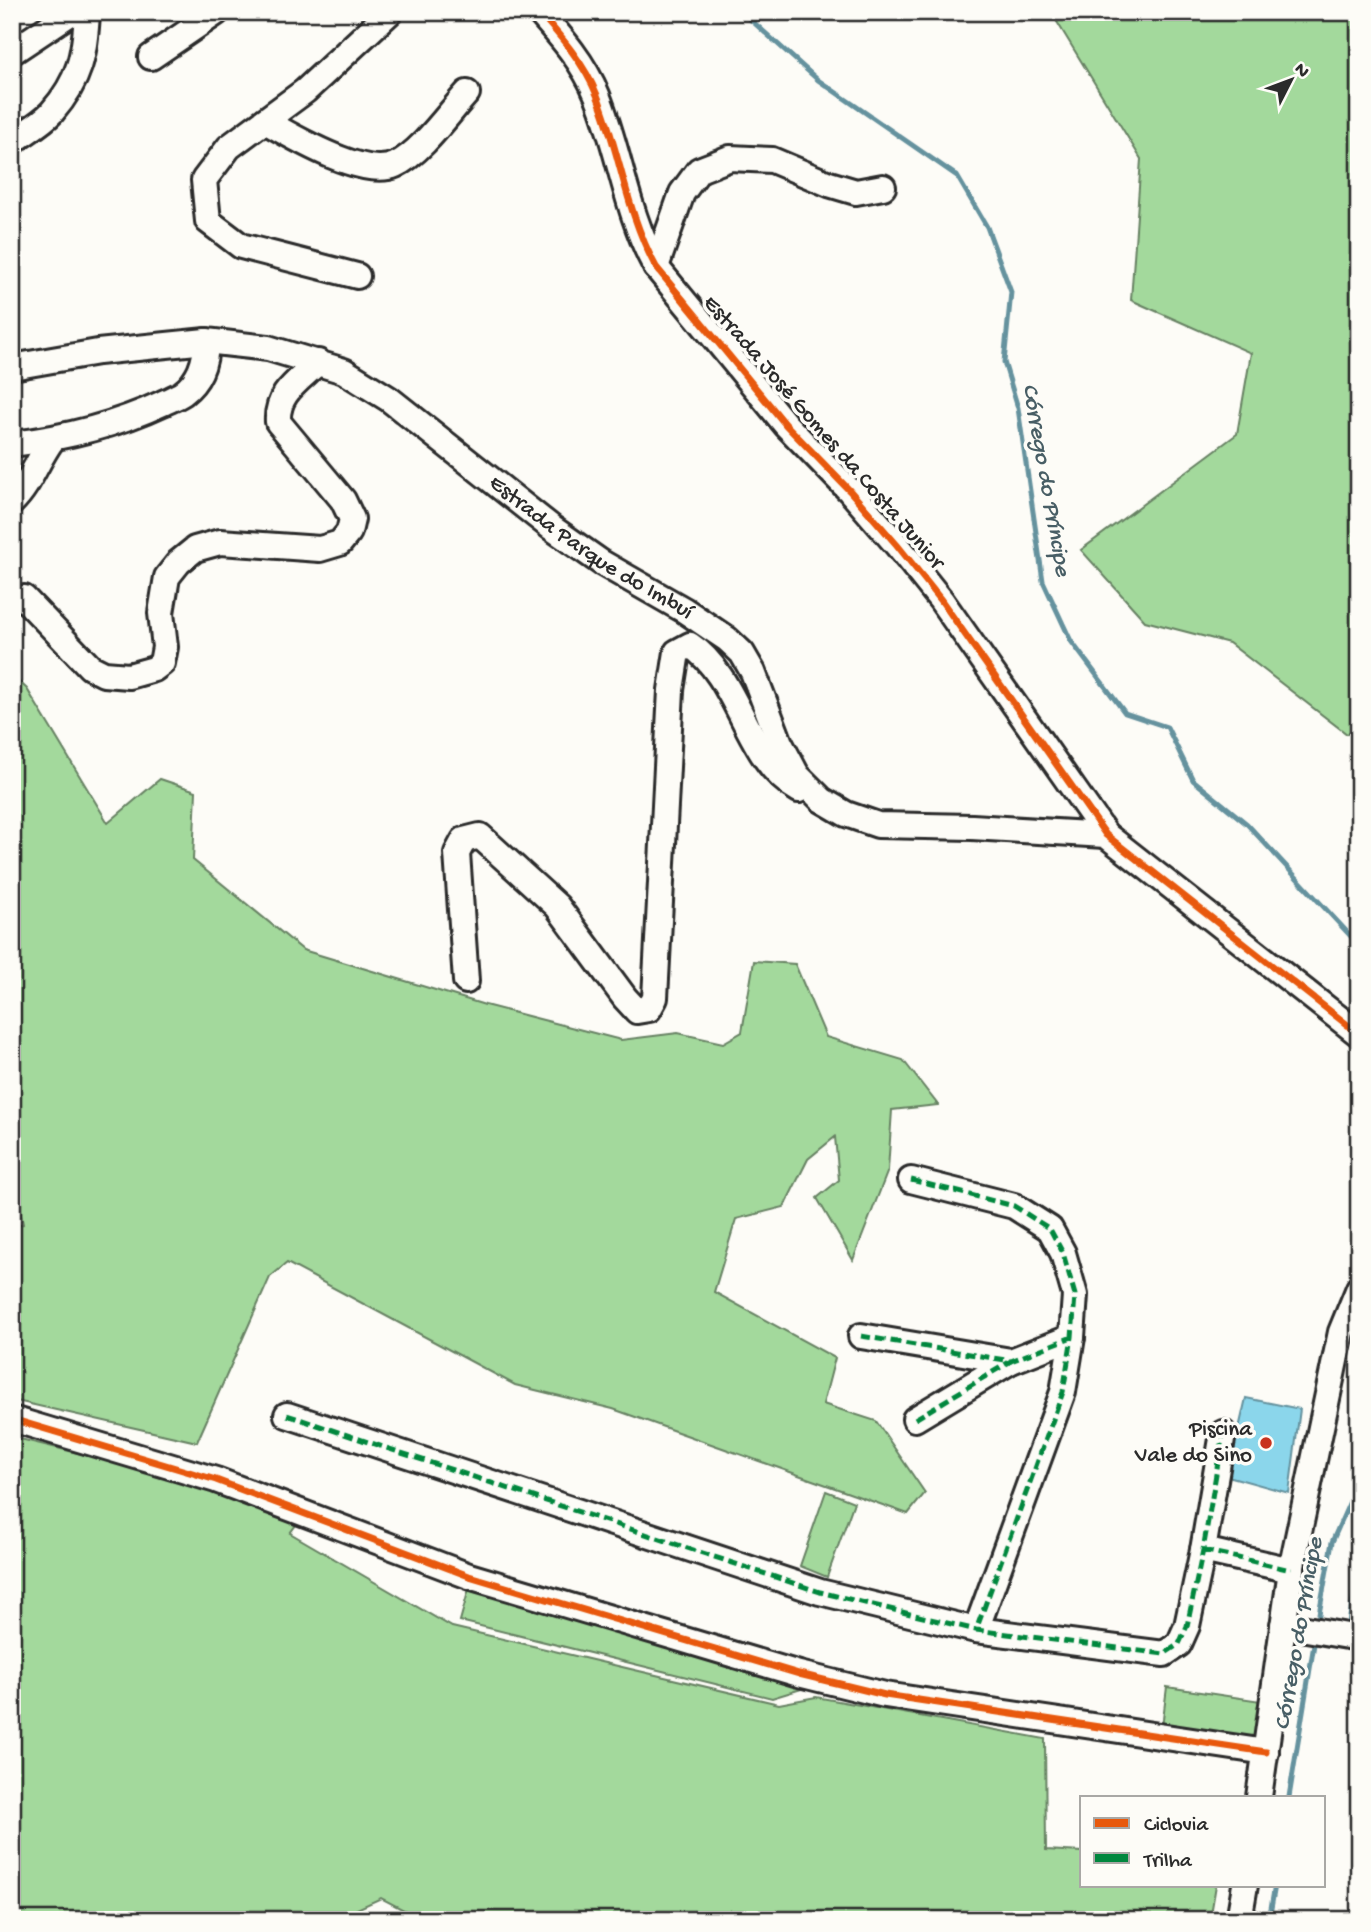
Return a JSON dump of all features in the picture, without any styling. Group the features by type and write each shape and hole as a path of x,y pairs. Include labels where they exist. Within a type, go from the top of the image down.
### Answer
{"street":[{"path":"12,52 72,12"},
{"path":"12,142 50,114 77,77 86,44 87,12"},
{"path":"151,57 217,12"},
{"path":"356,276 241,246 208,221 204,180 229,146 305,91 390,12"},
{"name":"Estrada José Gomes da Costa Junior","path":"540,12 575,54 597,96 642,242 656,267 786,425 850,491 941,600 1106,835 1359,1034"},
{"path":"265,121 315,150 367,167 394,166 415,150 467,93"},
{"path":"656,267 682,193 699,170 730,158 772,160 828,184 856,192 883,187"},
{"path":"12,444 52,439 137,415 183,393 200,374 206,360 206,341"},
{"name":"Estrada Parque do Imbuí","path":"12,367 98,352 206,341 268,348 344,371 389,399 552,528 727,639 741,653 753,672 780,743 797,775 822,800 846,814 878,825 972,827 1106,835"},
{"path":"23,598 90,667 104,674 129,676 154,669 162,663 165,647 161,613 167,577 179,562 195,549 220,542 320,549 340,543 349,532 352,519 343,499 278,422 277,407 285,395 318,362"},
{"path":"12,502 25,487 41,454 52,439"},
{"path":"466,981 457,853 464,840 480,836 557,906 636,1011 649,1009 655,998 671,690 677,652 690,645 702,653 735,701 766,759 791,786 822,800"},
{"path":"911,1180 1014,1206 1050,1229 1063,1253 1075,1295 1072,1337 1063,1392 976,1630"},
{"path":"1259,1796 1266,1752 1306,1629 1291,1570 1341,1332 1359,1288"},
{"path":"1341,1332 1359,1351"},
{"path":"861,1336 1011,1361"},
{"path":"915,1419 1011,1361 1072,1337"},
{"path":"287,1415 820,1592 976,1630 1164,1654 1179,1644 1186,1626 1203,1550 1223,1433"},
{"path":"12,1419 216,1480 469,1576 799,1674 885,1695 1266,1752"},
{"path":"1203,1550 1291,1570"},
{"path":"1306,1629 1359,1639"},
{"path":"1240,1920 1245,1886"}],"green space":[{"path":"1051,12 1359,12 1359,729 1347,734 1229,643 1145,621 1081,550 1237,434 1251,353 1131,300 1141,159"},
{"path":"12,675 27,689 108,823 160,779 196,791 193,860 303,950 485,1005 621,1040 678,1033 723,1043 742,1032 754,961 795,964 826,1037 903,1060 938,1105 892,1110 888,1170 853,1260 817,1198 839,1180 835,1137 808,1159 784,1207 736,1219 714,1292 835,1358 823,1404 876,1421 925,1493 908,1514 613,1409 515,1385 287,1263 270,1277 197,1442 12,1400 12,1228 23,1224 15,1187 12,1185"},
{"path":"12,1437 180,1478 302,1517 290,1533 452,1627 779,1704 816,1697 1045,1739 1046,1850 1080,1852 1080,1886 1216,1886 1210,1920 423,1920 381,1898 333,1920 12,1920"},
{"path":"826,1491 854,1502 827,1577 800,1566"},
{"path":"470,1585 808,1687 772,1698 460,1621"},
{"path":"1167,1687 1261,1701 1258,1744 1162,1727"}],"water":[{"name":"Piscina Vale do Sino","path":"1246,1398 1300,1409 1289,1493 1228,1476"},
{"path":"1359,1555 1359,1622 1348,1620"}],"waterway":[{"name":"Córrego do Príncipe","path":"742,12 818,80 957,176 987,227 1011,292 1004,362 1018,408 1043,581 1071,641 1125,713 1167,727 1193,780 1247,824 1359,945"},
{"name":"Córrego do Príncipe","path":"1317,1625 1332,1542 1359,1481"},
{"name":"Córrego do Príncipe","path":"1289,1796 1315,1638"},
{"name":"Córrego do Príncipe","path":"1269,1920 1275,1886"}],"marked path":[{"path":"911,1180 1014,1206 1050,1229 1063,1253 1075,1295 1072,1337 1063,1392 976,1630"},
{"path":"861,1336 1011,1361 1072,1337"},
{"path":"915,1419 1011,1361"},
{"path":"287,1415 820,1592 976,1630 1164,1654 1179,1644 1187,1626 1223,1433"},
{"path":"1203,1550 1291,1570"}],"cycle path":[{"path":"539,12 572,51 592,83 605,116 637,225 656,267 786,425 850,491 941,600 1106,835 1359,1034"},
{"path":"12,1419 216,1480 469,1576 799,1674 885,1695 1266,1752"}],"place":[{"name":"Piscina Vale do Sino","path":"1266,1443"}]}
